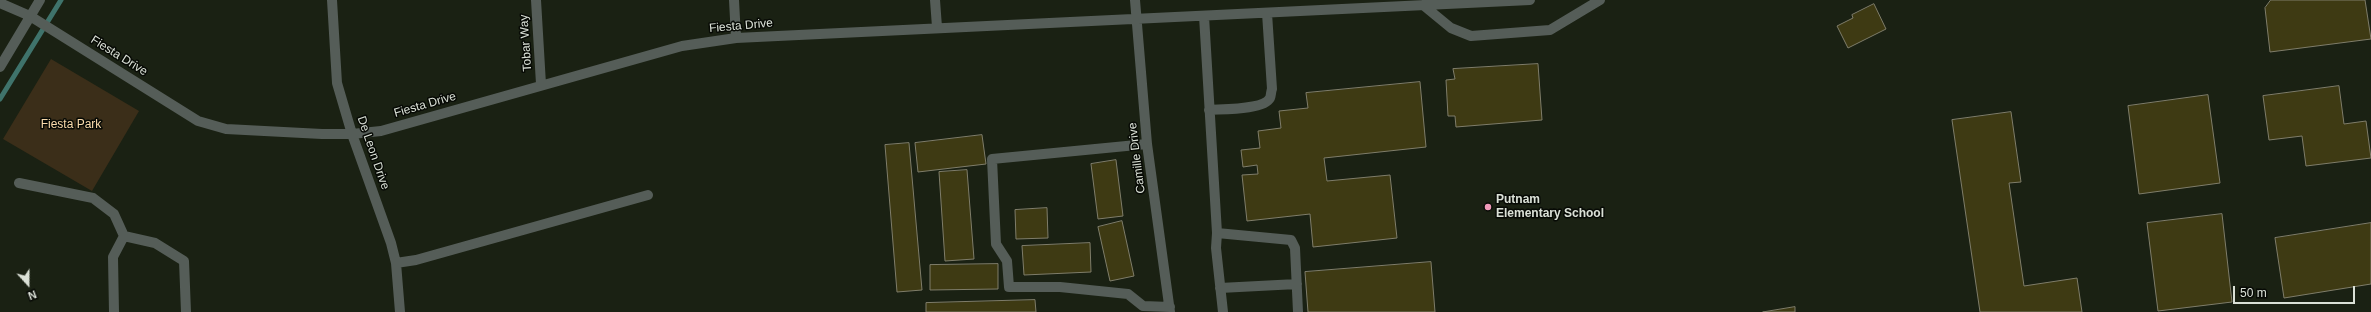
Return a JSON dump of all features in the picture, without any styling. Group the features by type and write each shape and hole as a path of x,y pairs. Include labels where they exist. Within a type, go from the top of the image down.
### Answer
{"street":[{"path":"0,67 33,19 40,0"},
{"name":"De Leon Drive","path":"332,0 337,83 352,134 391,243 396,263 400,312"},
{"name":"Tobar Way","path":"536,0 541,84"},
{"path":"734,0 736,38"},
{"path":"935,0 937,27"},
{"name":"Camille Drive","path":"1135,0 1147,144 1170,309"},
{"name":"Fiesta Drive","path":"0,3 65,37 198,121 226,129 352,134 381,131 541,84 682,46 736,38 937,27 1530,0"},
{"path":"1422,5 1451,28 1471,36 1550,30 1600,0"},
{"path":"1209,110 1256,106 1265,103 1270,98 1272,89 1267,13"},
{"path":"1204,16 1218,233 1216,248 1223,312"},
{"path":"1147,144 992,159 996,244 1007,261 1009,287 1060,288 1128,294 1143,309 1170,309"},
{"path":"20,183 93,198 114,214 124,236"},
{"path":"396,263 416,260 648,195"},
{"path":"1218,233 1291,240 1296,248 1298,312"},
{"path":"114,312 113,257 124,236"},
{"path":"124,236 155,243 184,261 186,312"},
{"path":"1220,288 1297,284"}],"green space":[{"name":"Fiesta Park","path":"51,59 139,111 92,191 3,139"}],"building":[{"path":"2271,0 2365,0 2371,39 2270,52 2265,8"},
{"path":"1874,4 1886,29 1848,48 1837,26 1853,18 1852,15"},
{"path":"1538,64 1542,120 1456,127 1455,116 1448,116 1446,80 1455,79 1453,69"},
{"path":"1420,82 1426,147 1324,158 1327,181 1390,175 1397,238 1313,247 1310,214 1247,221 1242,175 1258,174 1257,165 1243,167 1241,150 1260,148 1258,131 1281,128 1279,111 1308,108 1306,93"},
{"path":"2339,86 2344,124 2366,121 2371,158 2306,166 2302,136 2269,140 2263,96"},
{"path":"2208,95 2220,183 2139,194 2128,106"},
{"path":"2011,112 2021,182 2009,183 2024,286 2077,278 2082,312 1980,312 1952,120"},
{"path":"982,135 986,164 918,172 915,143"},
{"path":"909,143 922,290 897,292 885,145"},
{"path":"1116,160 1123,216 1098,219 1091,164"},
{"path":"967,170 974,259 945,261 939,172"},
{"path":"1047,208 1048,238 1016,239 1015,210"},
{"path":"2222,214 2232,302 2158,311 2147,223"},
{"path":"1122,221 1134,276 1110,281 1098,227"},
{"path":"2371,223 2371,284 2284,298 2275,238"},
{"path":"1090,243 1091,272 1024,275 1022,246"},
{"path":"1431,262 1435,312 1308,312 1305,272"},
{"path":"998,264 998,289 930,290 930,265"},
{"path":"1035,300 1036,312 926,312 926,303"},
{"path":"1795,307 1795,312 1763,312"}],"waterway":[{"path":"0,99 61,0"}],"place":[{"name":"Putnam Elementary School","path":"1488,207"}]}
